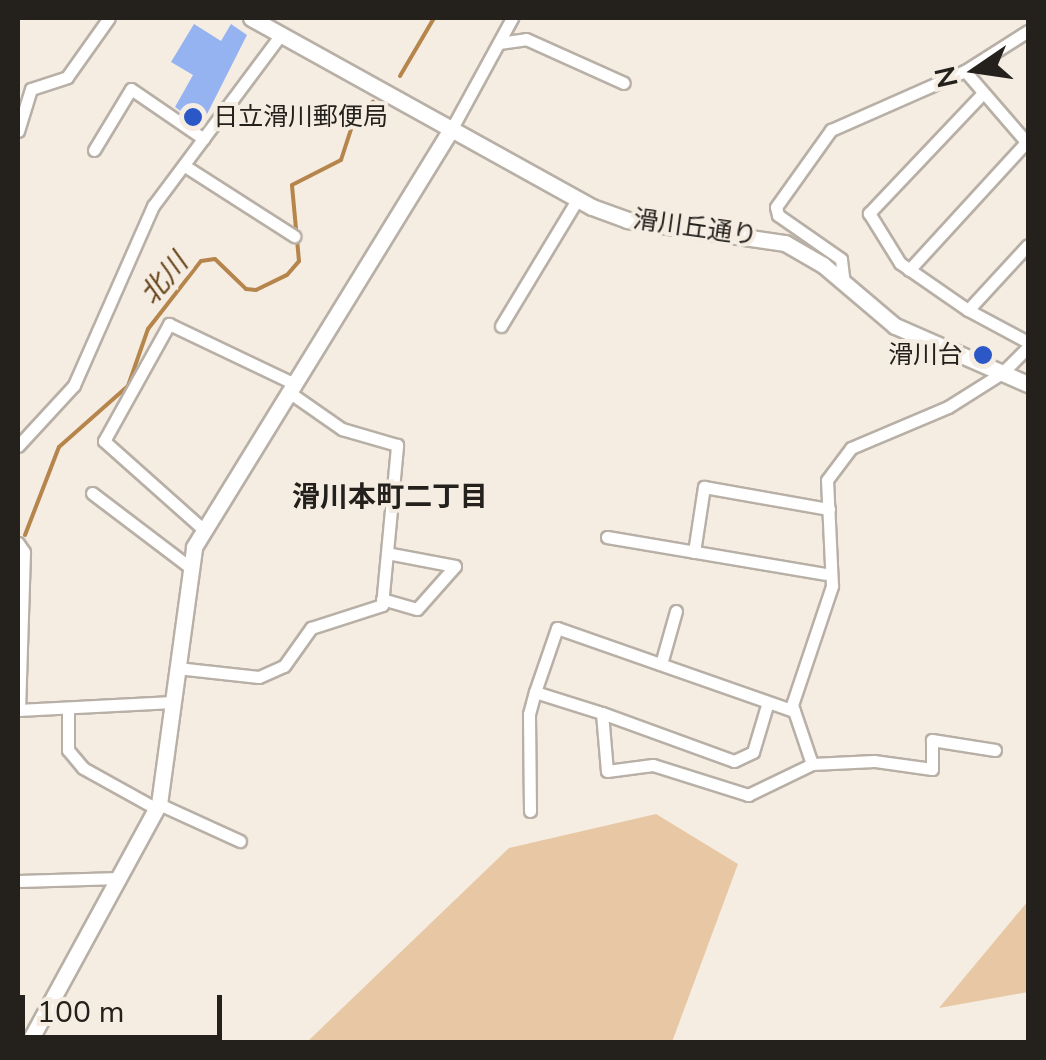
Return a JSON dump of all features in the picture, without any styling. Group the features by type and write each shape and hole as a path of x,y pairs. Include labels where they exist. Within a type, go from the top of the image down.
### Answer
{"street":[{"path":"18,130 30,89 67,77 109,18"},
{"name":"滑川丘通り","path":"251,18 578,200 627,220 785,242 895,326 1028,384"},
{"path":"29,1042 158,807 188,566 204,530 450,130 512,18"},
{"path":"844,284 842,259 778,216 776,208 830,130 964,70 1028,32"},
{"path":"18,446 74,385 153,206 281,34"},
{"path":"499,43 526,39 624,84"},
{"path":"909,270 1028,142 964,70"},
{"path":"94,150 131,89 204,140"},
{"path":"812,764 794,711 832,586 827,480 851,448 948,407 1002,373 1028,344 909,270 868,212 983,93"},
{"path":"185,166 294,236"},
{"path":"501,326 578,200"},
{"path":"968,310 1028,245"},
{"path":"204,530 104,441 170,324 292,388 342,429 398,446 382,600"},
{"path":"694,552 704,487 828,509"},
{"path":"92,493 188,566"},
{"path":"606,538 825,574"},
{"path":"18,543 24,552 18,710 68,711 173,702"},
{"path":"176,668 259,677 284,666 311,628 382,600 417,609 455,566 387,553"},
{"path":"661,664 676,610"},
{"path":"530,811 529,714 557,628 794,711"},
{"path":"535,692 734,761 753,752 768,702"},
{"path":"68,711 68,750 83,768 158,807 240,841"},
{"path":"602,713 608,771 653,765 748,795 812,764 874,761 932,769 932,740 995,750"},
{"path":"18,882 120,878"}],"shaded area":[{"path":"656,814 738,864 672,1042 307,1042 509,848"},
{"path":"1028,901 1028,992 939,1008"}],"building":[{"path":"194,24 221,41 231,24 247,35 201,126 175,107 193,75 171,62"}],"waterway":[{"name":"北川","path":"400,76 434,18"},
{"name":"北川","path":"25,535 59,447 128,386 148,329 201,261 215,259 246,289 256,290 287,275 299,261 292,185 341,160 353,124 373,102"}],"place":[{"name":"日立滑川郵便局","path":"193,117"},
{"name":"滑川台","path":"983,355"}],"district":[{"name":"滑川本町二丁目","path":"390,497"}]}
